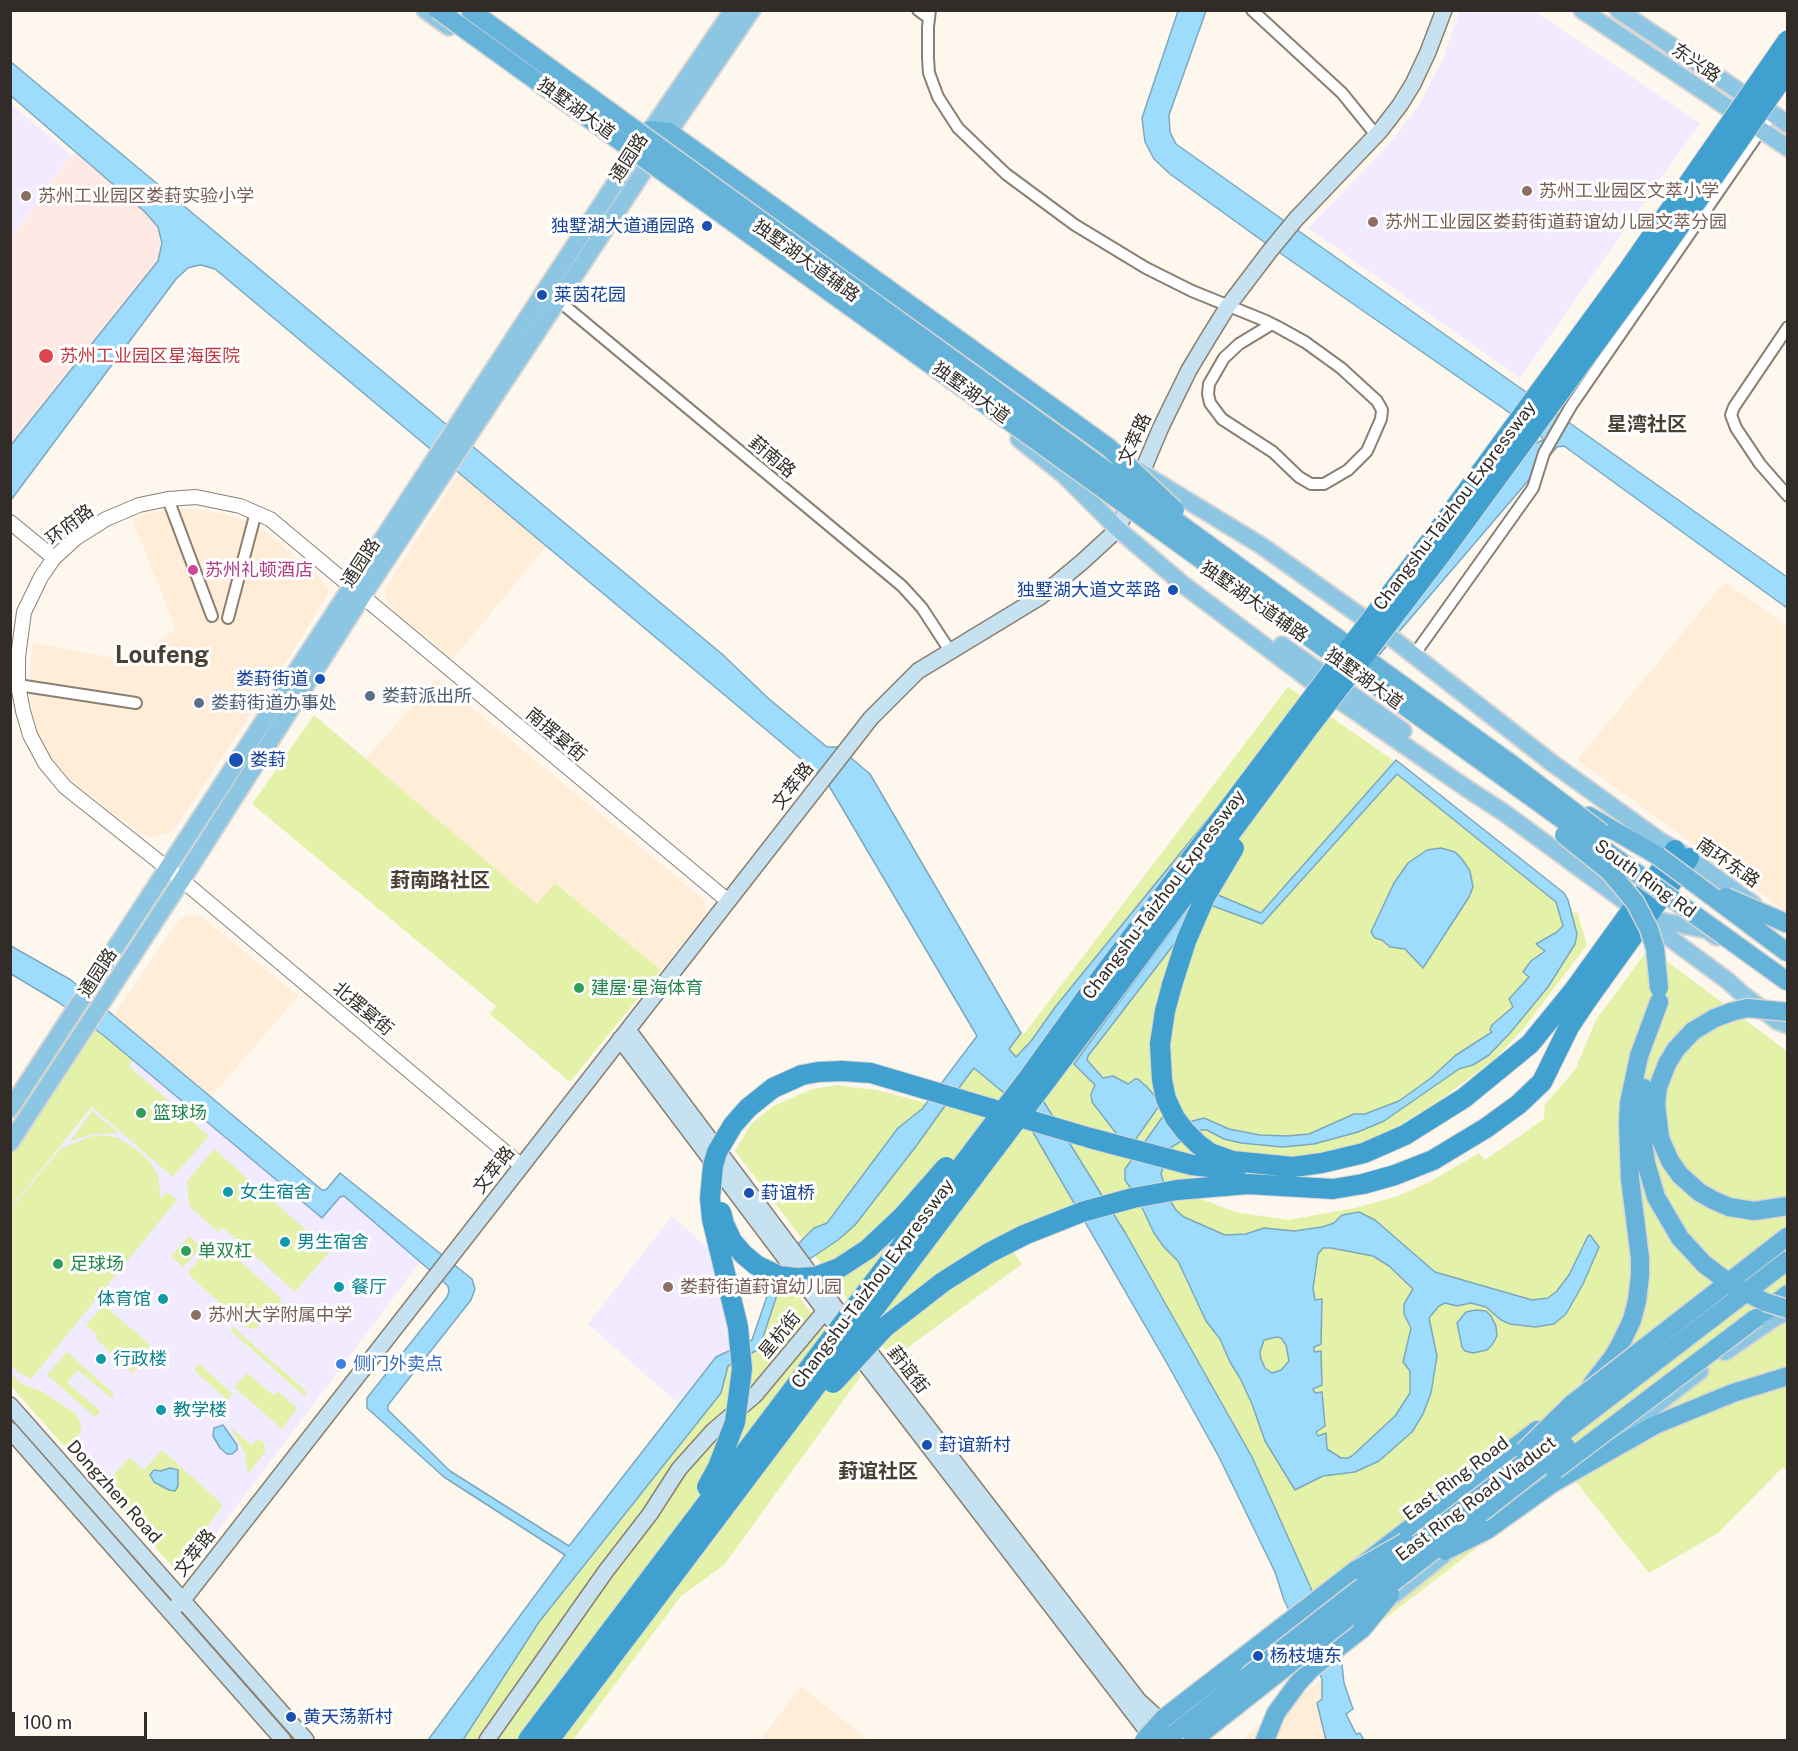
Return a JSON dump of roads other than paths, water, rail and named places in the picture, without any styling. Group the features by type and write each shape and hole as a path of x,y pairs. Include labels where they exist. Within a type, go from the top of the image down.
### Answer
{"highway":[{"name":"独墅湖大道","path":"438,10 1402,706 1507,770"},
{"name":"独墅湖大道","path":"470,10 1226,559 1507,770"},
{"name":"Changshu-Taizhou Expressway","path":"526,1740 1029,1077 1085,999 1422,553 1660,226 1788,40"},
{"name":"Changshu-Taizhou Expressway","path":"549,1740 1110,996 1309,727 1442,554 1634,290 1788,70"},
{"path":"656,139 799,225 820,246 1108,447 1226,559"},
{"path":"776,220 799,225"},
{"path":"1100,487 1184,559 1540,818 1609,871 1635,902 1649,929 1659,968 1659,1002 1641,1116 1643,1152 1656,1197 1673,1228 1704,1264 1743,1292 1788,1310"},
{"path":"1442,554 1388,637 1255,814 1214,881 1186,941 1165,1011 1160,1044 1162,1080 1166,1099 1175,1118 1191,1138 1210,1153 1223,1159 1294,1176 1333,1189 1395,1175 1433,1160 1486,1128 1519,1104 1542,1082 1569,1027 1674,855"},
{"path":"1507,770 1554,796 1674,855 1737,903 1788,927"},
{"name":"South Ring Rd","path":"1507,770 1788,982"},
{"path":"1554,796 1788,967"},
{"path":"1674,855 1788,953"},
{"path":"714,1521 869,1343 910,1306 943,1281 990,1253 1051,1223 1133,1198 1194,1175 1233,1171 1294,1176 1389,1143 1464,1098 1530,1044 1640,913"},
{"path":"1085,999 1010,1086 990,1113 983,1121 963,1147 921,1196 890,1229 858,1257 823,1275 807,1278 787,1277 762,1269 743,1254 732,1241 724,1224 719,1199 722,1168 732,1140 749,1117 768,1099 794,1085 820,1078 860,1079 881,1083 964,1107 986,1114 997,1117 1008,1121 1098,1148 1194,1175"},
{"path":"1472,1510 1600,1375 1628,1331 1637,1301 1640,1258 1630,1179 1628,1124 1632,1086 1639,1056 1659,1002"},
{"path":"1788,1012 1747,1008 1715,1018 1693,1031 1676,1049 1667,1064 1658,1087 1656,1113 1660,1138 1670,1161 1686,1181 1699,1192 1721,1204 1737,1209 1763,1211 1788,1206"},
{"path":"526,1740 560,1687 708,1485 730,1438 741,1387 741,1352 733,1302 713,1228 710,1187 720,1145 739,1117 758,1098 773,1088 810,1073 861,1072 913,1085 1090,1138 1194,1175"},
{"path":"1156,1738 1164,1718 1184,1702 1788,1236"},
{"name":"East Ring Road Viaduct","path":"1193,1740 1412,1568 1472,1510 1788,1260"},
{"name":"East Ring Road Viaduct","path":"1156,1738 1472,1510 1788,1275"},
{"path":"1356,1570 1472,1510 1532,1487 1788,1294"},
{"path":"1265,1740 1276,1713 1298,1683 1311,1669 1362,1629 1412,1568 1486,1530 1553,1483 1656,1425 1733,1393 1788,1376"}],"main road":[{"name":"独墅湖大道辅路","path":"425,10 1031,448 1064,475 1118,529 1152,558 1187,580 1640,913"},
{"name":"独墅湖大道辅路","path":"485,10 656,139 776,220 820,246 1062,425 1262,546 1363,624 1674,855"},
{"name":"通园路","path":"656,139 733,10"},
{"name":"通园路","path":"10,1109 167,869 356,592 638,164 752,10"},
{"name":"文萃路","path":"171,1611 183,1600 871,718 908,679 927,665 1040,597 1118,529 1141,472 1190,370 1228,306 1296,219 1376,135 1400,105 1413,84 1444,10"},
{"name":"东兴路","path":"1582,10 1788,148"},
{"name":"东兴路","path":"1617,10 1788,124"},
{"path":"656,139 786,245 820,246"},
{"name":"通园路","path":"462,432 559,301 638,164"},
{"path":"1064,475 1083,482 1101,484 1141,472"},
{"name":"通园路","path":"10,1143 182,880 356,592"},
{"name":"独墅湖大道辅路","path":"1393,646 1414,655 1552,763"},
{"name":"南环东路","path":"1674,855 1788,927"},
{"path":"1640,913 1740,992 1788,1026"},
{"path":"1640,913 1707,930 1788,988"},
{"path":"1728,981 1762,999 1788,1018"},
{"name":"葑谊街","path":"624,1035 830,1312 1139,1701 1156,1738 1182,1740"},
{"name":"East Ring Road","path":"1156,1738 1292,1629 1788,1253"},
{"path":"1206,1740 1338,1639 1788,1284"},
{"path":"1542,1476 1579,1465 1717,1358 1788,1310"},
{"name":"星杭街","path":"487,1740 606,1571 650,1514 679,1469 713,1431 763,1387 830,1312"},
{"name":"星杭街","path":"499,1740 599,1597 658,1520 697,1461 771,1393 830,1312"},
{"name":"Dongzhen Road","path":"10,1405 306,1740"},
{"name":"Dongzhen Road","path":"10,1430 284,1740"},
{"path":"1524,1453 1542,1476"},
{"path":"1134,1740 1156,1738"}],"street":[{"path":"918,10 930,14 927,46 929,73 938,97 952,120 979,149 1029,193 1100,242 1166,279 1272,324 1330,360 1367,389 1381,406 1379,426 1363,456 1348,470 1327,483 1313,485 1299,477 1273,452 1222,419 1210,404 1209,384 1224,358 1239,344 1272,324"},
{"path":"1252,10 1329,80 1376,135"},
{"path":"1414,655 1533,488 1544,453 1571,406 1772,114"},
{"name":"葑南路","path":"559,301 902,586 922,608 950,651"},
{"path":"1788,327 1731,414 1736,428 1760,464 1788,496"},
{"name":"环府路","path":"182,880 65,787 45,763 30,735 18,685 18,657 24,612 41,577 54,558 76,538 106,519 139,506 168,499 196,497 240,506 270,519 356,592"},
{"path":"168,499 212,616"},
{"path":"228,618 256,512"},
{"path":"10,522 54,558"},
{"name":"南摆宴街","path":"356,592 728,901"},
{"path":"18,685 136,704"},
{"name":"北摆宴街","path":"182,880 522,1166"}],"water":[{"path":"1178,11 1206,11 1169,115 1170,132 1176,144 1787,577 1787,608 1564,446 1557,447 1024,1070 1126,1234 1252,1457 1310,1586 1342,1665 1344,1683 1353,1709 1346,1714 1356,1734 1360,1733 1364,1740 1326,1740 1317,1703 1322,1699 1322,1679 1284,1600 1275,1572 1219,1457 1016,1103 974,1068 855,1225 838,1240 783,1277 759,1349 728,1366 721,1393 539,1622 463,1740 428,1740 565,1555 444,1477 367,1408 367,1398 447,1297 448,1286 344,1196 340,1197 322,1218 103,1035 58,1002 11,974 11,946 71,980 322,1190 326,1190 340,1173 472,1279 475,1289 471,1300 388,1405 388,1410 450,1471 569,1546 716,1357 752,1340 778,1264 814,1228 827,1223 898,1128 922,1109 977,1036 825,779 215,269 201,265 195,266 188,268 176,279 11,500 11,445 158,261 162,243 158,227 145,212 11,96 11,62 722,654 769,699 827,747 838,747 870,774 1021,1033 1009,1049 1016,1057 1247,771 1524,448 1543,440 1540,434 1257,237 1170,174 1154,159 1145,142 1142,118"},
{"path":"1396,760 1564,893 1577,934 1575,944 1548,987 1489,1055 1473,1065 1459,1069 1384,1121 1358,1132 1314,1144 1283,1147 1241,1143 1224,1139 1207,1130 1201,1130 1173,1146 1168,1151 1161,1174 1169,1199 1176,1210 1184,1217 1225,1235 1246,1234 1264,1228 1294,1231 1322,1227 1334,1223 1342,1215 1359,1212 1375,1220 1435,1272 1532,1300 1548,1298 1557,1291 1569,1275 1588,1236 1590,1235 1599,1247 1583,1284 1566,1314 1554,1324 1535,1327 1510,1324 1501,1320 1486,1307 1471,1303 1457,1306 1445,1303 1439,1306 1429,1318 1437,1356 1431,1393 1423,1414 1412,1432 1379,1461 1355,1472 1323,1476 1295,1490 1265,1441 1240,1378 1220,1339 1206,1321 1178,1261 1154,1233 1138,1199 1125,1180 1125,1169 1164,1115 1189,1122 1204,1118 1229,1129 1260,1135 1287,1136 1309,1134 1354,1114 1365,1114 1399,1101 1431,1078 1456,1055 1492,1032 1490,1030 1492,1025 1513,1007 1509,999 1529,977 1523,972 1531,961 1545,951 1536,944 1563,926 1556,902 1397,774 1262,924 1213,906 1198,913 1088,1056 1087,1060 1103,1078 1113,1076 1128,1084 1138,1079 1159,1101 1159,1106 1131,1146 1119,1149 1116,1133 1092,1102 1091,1094 1095,1085 1074,1064 1198,894 1206,890 1261,913","holes":["1323,1248 1373,1256 1389,1266 1413,1289 1404,1304 1404,1314 1411,1328 1403,1362 1410,1371 1410,1393 1395,1416 1348,1458 1341,1458 1327,1449 1326,1433 1318,1436 1316,1432 1325,1426 1322,1392 1315,1393 1313,1389 1322,1385 1321,1351 1314,1352 1314,1347 1321,1344 1322,1299 1315,1300 1313,1288 1318,1254","1281,1338 1286,1345 1289,1361 1281,1370 1272,1373 1265,1368 1260,1352 1264,1340"]},
{"path":"1441,848 1455,852 1462,859 1470,871 1473,887 1469,897 1423,968 1405,949 1390,947 1382,940 1375,938 1371,932 1394,883 1408,863 1427,850"},
{"path":"1486,1311 1491,1316 1496,1326 1497,1336 1487,1350 1473,1353 1465,1351 1462,1347 1457,1323 1466,1312"},
{"path":"223,1425 237,1445 237,1450 232,1454 227,1454 220,1448 213,1436 214,1428"},
{"path":"170,1468 178,1470 178,1486 175,1491 154,1482 150,1475 154,1470 161,1471"}],"place":[{"name":"苏州工业园区文萃小学","path":"1527,191"},
{"name":"苏州工业园区娄葑实验小学","path":"26,196"},
{"name":"苏州工业园区娄葑街道葑谊幼儿园文萃分园","path":"1373,222"},
{"name":"独墅湖大道通园路","path":"707,226"},
{"name":"莱茵花园","path":"542,295"},
{"name":"苏州工业园区星海医院","path":"46,356"},
{"name":"苏州礼顿酒店","path":"193,570"},
{"name":"独墅湖大道文萃路","path":"1173,590"},
{"name":"娄葑街道","path":"320,679"},
{"name":"娄葑派出所","path":"370,696"},
{"name":"娄葑街道办事处","path":"199,703"},
{"name":"娄葑","path":"236,760"},
{"name":"建屋·星海体育","path":"579,988"},
{"name":"篮球场","path":"141,1113"},
{"name":"女生宿舍","path":"228,1192"},
{"name":"葑谊桥","path":"749,1193"},
{"name":"男生宿舍","path":"285,1242"},
{"name":"单双杠","path":"186,1251"},
{"name":"足球场","path":"58,1264"},
{"name":"餐厅","path":"339,1287"},
{"name":"娄葑街道葑谊幼儿园","path":"668,1287"},
{"name":"体育馆","path":"163,1299"},
{"name":"苏州大学附属中学","path":"196,1315"},
{"name":"行政楼","path":"101,1359"},
{"name":"侧门外卖点","path":"341,1364"},
{"name":"教学楼","path":"161,1410"},
{"name":"葑谊新村","path":"927,1445"},
{"name":"杨枝塘东","path":"1258,1656"},
{"name":"黄天荡新村","path":"291,1717"}],"district":[{"name":"星湾社区","path":"1647,425"},
{"name":"Loufeng","path":"162,656"},
{"name":"葑南路社区","path":"440,881"},
{"name":"葑谊社区","path":"878,1472"}]}
